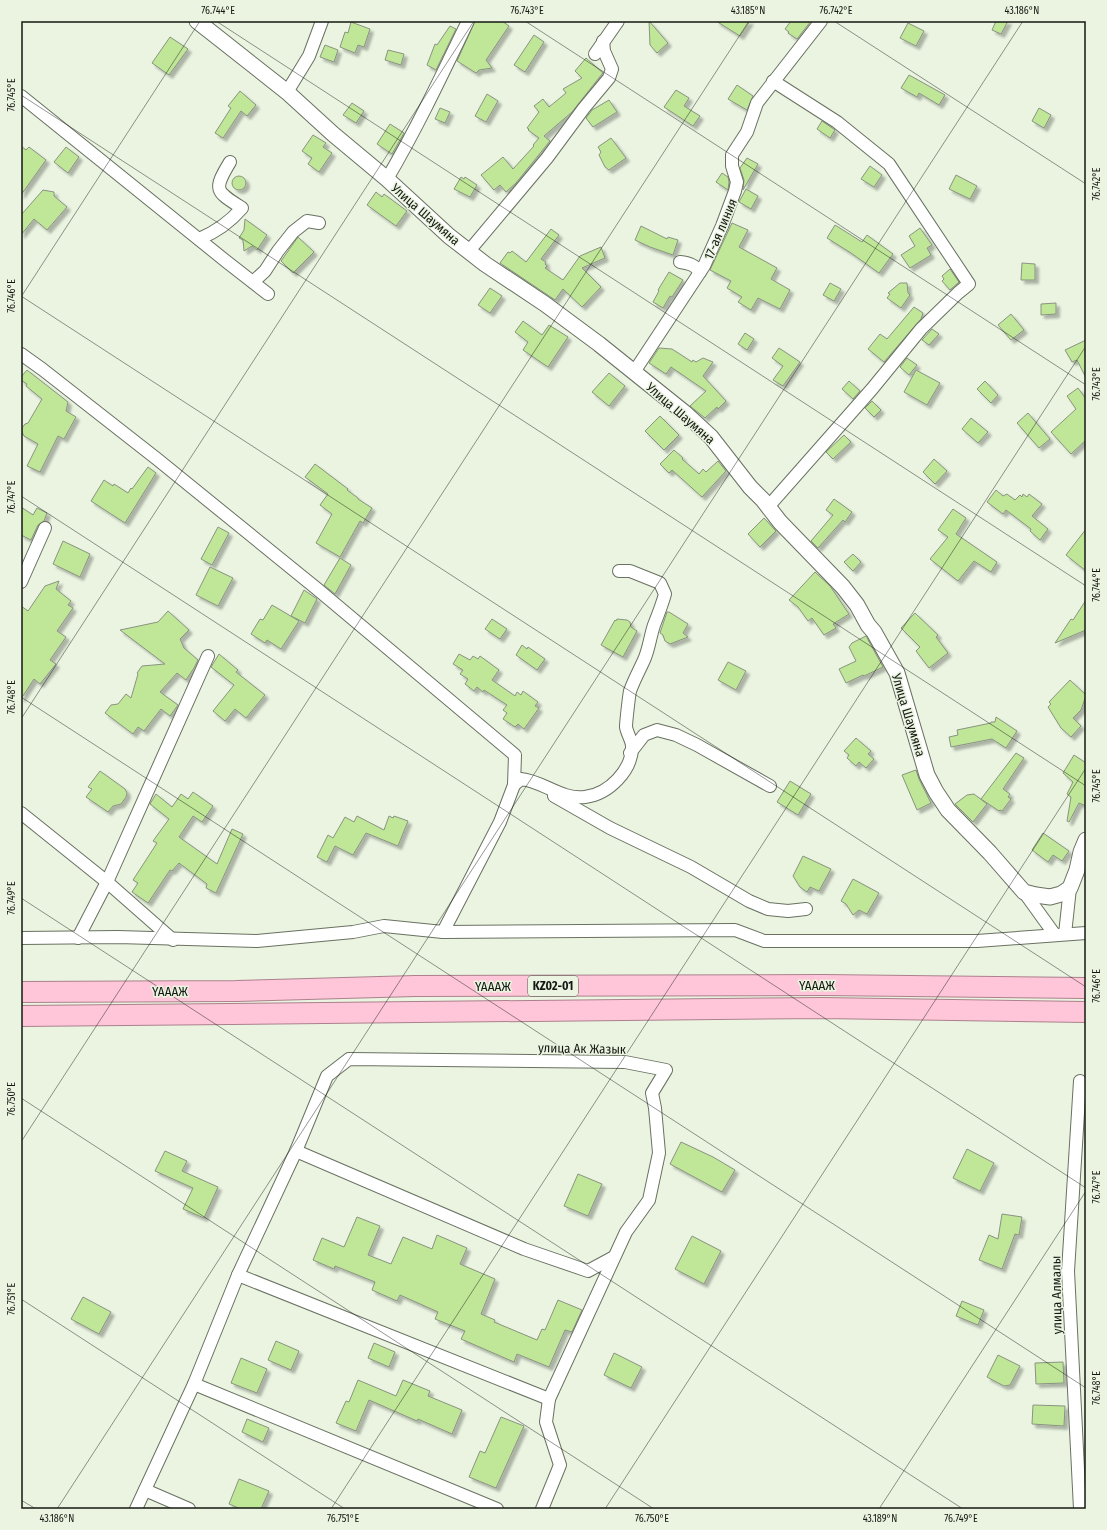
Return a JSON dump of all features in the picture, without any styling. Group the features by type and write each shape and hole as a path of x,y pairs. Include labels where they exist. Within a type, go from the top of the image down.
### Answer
{"highway":[{"name":"ҮАААЖ","path":"21,992 236,991 415,986 822,985 1086,988"},
{"name":"ҮАААЖ","path":"21,1016 822,1008 1086,1012"}],"street":[{"name":"Улица Шаумяна","path":"197,21 287,92 333,134 387,179 449,236 485,264 545,304 593,339 685,413 711,437 750,487 763,500 800,544 842,587 857,605 897,673 927,775 936,792 948,810 990,853 1024,892"},
{"path":"287,92 308,56 322,21"},
{"path":"387,179 416,128 468,21"},
{"path":"595,54 618,21"},
{"name":"17-ая линия","path":"634,372 700,272 722,226 736,191 737,182 732,166 732,155 747,132 757,103 821,21"},
{"path":"469,251 547,158 584,108 609,78 612,69 604,51 603,41"},
{"path":"768,507 872,389 922,329 958,292 969,284 889,164 838,122 774,81"},
{"path":"21,96 268,294"},
{"path":"199,240 214,233 235,216 242,208 221,194 219,190 221,177 230,162"},
{"path":"253,282 265,271 293,232 308,221 320,223"},
{"path":"680,262 689,263 696,267 700,272"},
{"path":"21,354 163,464 316,588 516,755 514,785 500,822 443,932"},
{"path":"21,582 46,528"},
{"path":"514,785 521,779 528,780 560,794 572,797 585,797 608,788 617,781 623,772 632,744 626,728 629,693 636,674 644,660 665,594 660,583 630,571 619,572"},
{"path":"78,938 107,882 208,656"},
{"path":"630,753 644,735 657,730 676,735 697,745 770,786"},
{"path":"543,786 555,797 610,828 691,867 749,901 768,909 788,911 806,908"},
{"path":"21,813 107,882 173,940"},
{"path":"1060,935 1070,888 1086,840"},
{"path":"1024,892 1050,897 1061,894 1070,888"},
{"path":"1024,892 1060,935"},
{"path":"21,938 118,937 257,942 353,932 384,926 443,932 734,930 764,941 977,941 1086,933"},
{"name":"улица Ак Жазык","path":"296,1151 327,1076 348,1059 625,1062 666,1070 652,1093 655,1108 659,1153 649,1200 626,1232 549,1399 546,1422 560,1465 542,1509"},
{"name":"улица Алмалы","path":"1080,1081 1068,1271 1080,1509"},
{"path":"136,1509 194,1384 238,1275 296,1151 524,1249 588,1271 614,1257"},
{"path":"238,1275 549,1399"},
{"path":"194,1384 497,1509"},
{"path":"145,1490 189,1509"}],"building":[{"path":"475,21 502,21 509,26 486,60 492,68 479,70 476,73 457,61"},
{"path":"649,21 668,43 657,53 650,45"},
{"path":"716,21 750,21 740,36"},
{"path":"791,21 811,21 797,39 785,29"},
{"path":"996,21 1008,21 1001,34 992,30"},
{"path":"351,22 370,29 364,47 358,45 355,53 340,47 345,32 348,33"},
{"path":"908,23 924,31 916,46 900,38"},
{"path":"450,26 456,29 436,70 427,65 435,44 437,45"},
{"path":"534,35 544,42 525,72 514,65"},
{"path":"170,37 188,49 169,75 152,63"},
{"path":"325,45 338,50 334,62 320,57"},
{"path":"388,50 404,54 401,65 385,60"},
{"path":"586,58 603,73 572,112 544,136 550,141 516,183 506,192 500,185 494,190 481,175 503,157 513,169 534,146 533,145 539,138 527,128 539,112 534,106 543,99 549,107 566,93 563,89 582,78 575,71"},
{"path":"909,75 945,95 939,105 919,93 917,97 901,88"},
{"path":"737,85 753,96 747,110 728,99"},
{"path":"676,90 689,98 684,106 700,116 693,126 664,107"},
{"path":"240,91 256,105 247,116 241,111 223,138 215,133 231,108 228,106"},
{"path":"487,94 498,101 486,122 475,116"},
{"path":"609,100 617,112 593,127 586,118 592,110"},
{"path":"352,103 364,111 356,123 343,115"},
{"path":"440,108 450,112 445,123 435,119"},
{"path":"1039,108 1051,115 1044,128 1032,121"},
{"path":"822,121 835,130 830,138 817,129"},
{"path":"390,124 404,133 392,154 377,144"},
{"path":"313,135 326,143 323,147 332,153 319,172 308,164 312,158 302,151"},
{"path":"611,138 626,158 609,170 605,167 599,155 601,152 598,147"},
{"path":"21,146 26,150 29,147 46,160 21,195"},
{"path":"66,147 79,157 68,173 54,162"},
{"path":"747,158 758,164 743,190 744,180 740,168"},
{"path":"870,166 882,175 874,187 861,179"},
{"path":"722,173 728,177 728,190 716,182"},
{"path":"956,175 977,186 970,199 949,189"},
{"path":"236,176 242,176 246,180 246,186 242,190 236,190 232,186 232,180"},
{"path":"461,177 464,179 465,177 477,185 470,197 454,189"},
{"path":"746,189 758,196 751,209 739,202"},
{"path":"43,190 54,192 54,196 67,207 47,230 34,219 21,235 21,215"},
{"path":"376,192 382,197 384,194 407,211 396,226 367,205"},
{"path":"245,219 267,235 257,250 252,246 244,251 243,240 239,238 244,230"},
{"path":"732,223 748,230 739,247 777,268 771,279 790,290 780,309 758,298 751,310 738,302 742,297 727,288 731,281 710,270"},
{"path":"835,225 862,242 867,235 893,254 879,273 827,238"},
{"path":"641,226 667,239 668,237 678,240 673,255 635,240"},
{"path":"920,228 932,245 927,248 931,255 910,268 901,255 915,246 909,236"},
{"path":"551,229 559,235 541,259 546,262 545,264 547,266 545,268 563,280 580,256 601,247 605,258 582,268 601,287 582,307 563,289 555,300 500,263 508,252 510,253 512,251 526,262"},
{"path":"298,237 314,252 293,273 281,261"},
{"path":"1022,263 1035,264 1035,280 1021,280"},
{"path":"950,269 959,282 950,290 942,281 944,279 942,276"},
{"path":"669,272 683,280 672,297 670,296 663,308 653,302 659,291 658,290"},
{"path":"830,283 841,289 834,301 823,295"},
{"path":"900,283 907,283 908,293 910,295 901,308 887,298 890,294 888,293"},
{"path":"490,288 502,296 490,313 478,305"},
{"path":"1056,303 1056,314 1041,315 1041,304"},
{"path":"914,307 923,313 921,319 884,362 868,349 880,334 887,339"},
{"path":"1011,314 1024,330 1011,340 998,325"},
{"path":"523,321 542,335 549,325 568,337 548,367 523,350 528,342 515,332"},
{"path":"932,329 939,334 929,345 922,340"},
{"path":"745,333 754,339 747,350 738,344"},
{"path":"1086,340 1086,378 1077,360 1072,362 1065,350"},
{"path":"659,348 672,349 692,362 693,360 696,362 703,358 713,362 703,376 726,401 705,418 690,406 706,391 671,367 666,374 649,363"},
{"path":"779,348 800,362 783,386 773,380 783,366 772,358"},
{"path":"907,358 917,365 909,375 900,367"},
{"path":"27,370 68,402 66,411 76,417 64,439 58,436 40,472 27,466 38,444 24,436 22,432 22,428 28,423 42,399 21,380 21,377"},
{"path":"916,370 940,383 927,405 904,392"},
{"path":"609,373 625,386 609,406 592,392"},
{"path":"849,381 860,391 853,399 842,389"},
{"path":"985,381 998,395 991,403 977,389"},
{"path":"1078,388 1086,399 1086,440 1071,454 1051,432 1076,409 1067,396"},
{"path":"872,401 881,410 874,417 865,408"},
{"path":"1028,413 1050,439 1039,448 1017,423"},
{"path":"660,416 679,435 664,450 645,431"},
{"path":"971,418 988,432 978,443 962,429"},
{"path":"844,435 851,442 833,459 826,452"},
{"path":"674,450 699,474 703,469 706,472 718,461 726,471 702,497 672,470 669,473 660,464"},
{"path":"934,459 947,471 935,484 923,472"},
{"path":"315,464 348,489 347,490 358,499 372,508 363,523 360,521 340,557 316,543 332,514 320,505 328,494 305,477"},
{"path":"148,467 156,473 125,523 91,501 104,480 113,486 114,484 128,493"},
{"path":"996,490 1003,496 1007,494 1015,500 1020,495 1022,497 1023,494 1027,497 1029,494 1042,504 1032,516 1048,529 1040,540 1030,531 1031,529 1006,510 1003,514 987,502"},
{"path":"834,499 852,512 845,522 843,520 818,548 811,541 833,515 826,510"},
{"path":"21,507 33,515 37,508 47,513 44,521 38,525 31,540 21,535"},
{"path":"953,509 966,518 956,534 997,562 991,572 974,561 958,581 930,559 948,537 938,530"},
{"path":"764,518 776,531 760,547 748,534"},
{"path":"218,527 229,533 212,565 201,559"},
{"path":"1086,529 1086,571 1066,555"},
{"path":"63,541 90,554 80,577 53,564"},
{"path":"853,554 861,562 853,571 844,562"},
{"path":"340,558 351,565 335,594 324,585"},
{"path":"210,567 233,578 218,606 196,595"},
{"path":"815,572 830,586 849,614 833,624 836,628 824,635 812,618 808,621 798,607 789,600"},
{"path":"59,581 56,589 71,601 68,605 73,608 57,631 66,637 50,660 56,664 40,684 34,679 21,699 21,606 28,611 45,586"},
{"path":"304,590 317,599 305,623 291,616"},
{"path":"1086,600 1086,630 1055,643 1071,619 1073,620"},
{"path":"272,605 299,621 281,649 267,640 265,643 251,634 260,619 263,620"},
{"path":"168,611 189,630 180,639 184,648 198,660 186,680 177,673 160,692 178,705 170,716 161,709 144,731 138,727 133,734 105,713 111,705 118,704 126,694 131,698 138,674 137,673 142,666 165,664 120,630 158,622"},
{"path":"667,612 688,624 683,633 688,637 670,644 665,641 663,635 660,633"},
{"path":"915,613 938,635 936,637 948,653 929,668 916,651 920,647 901,628"},
{"path":"492,619 507,629 500,639 485,629"},
{"path":"617,619 627,620 630,622 631,627 637,631 623,657 601,645"},
{"path":"866,636 883,667 846,683 839,669 856,661 849,647 852,643"},
{"path":"522,645 527,649 528,647 545,659 537,670 516,655"},
{"path":"219,654 238,670 236,672 265,695 246,718 235,709 225,721 213,711 234,685 211,667"},
{"path":"459,654 470,660 473,656 478,659 480,656 499,670 492,680 515,696 517,692 521,695 523,691 538,702 535,706 539,708 524,729 518,724 515,727 503,719 507,713 503,710 507,705 484,690 483,692 477,687 474,691 465,684 468,679 460,674 463,670 453,664"},
{"path":"728,662 746,671 736,690 718,680"},
{"path":"1070,680 1086,695 1081,710 1073,718 1081,726 1071,737 1061,728 1048,707 1051,704 1049,702"},
{"path":"996,717 1017,731 1006,748 992,739 951,747 949,737 958,735 957,730 995,722"},
{"path":"856,738 871,751 868,754 874,759 866,768 859,762 856,766 847,758 849,755 844,751"},
{"path":"1016,753 1024,758 1003,789 1010,794 1008,797 1011,799 1002,811 999,811 981,799"},
{"path":"1074,755 1086,763 1086,806 1079,803 1069,822 1067,821 1071,797 1067,794 1073,782 1063,773"},
{"path":"916,770 931,803 917,810 902,775"},
{"path":"100,771 125,789 127,793 121,804 113,806 108,812 86,797 92,789 88,787"},
{"path":"790,781 811,794 798,815 777,802"},
{"path":"193,792 213,806 202,822 193,816 179,837 217,864 232,829 243,834 216,893 206,888 207,884 179,863 172,871 170,870 148,903 132,892 138,883 133,880 157,843 153,841 169,819 150,804 156,794 172,807 181,794 188,799"},
{"path":"974,794 987,804 973,822 955,804 967,795"},
{"path":"357,816 384,830 389,816 393,818 394,816 408,821 398,846 366,833 353,855 335,846 327,862 317,857 328,835 333,838 345,817 354,822"},
{"path":"1043,833 1069,851 1062,861 1053,855 1048,862 1032,850"},
{"path":"803,856 831,869 819,891 810,887 807,892 800,887 793,876"},
{"path":"853,879 879,893 867,914 859,910 853,915 846,904 841,901"},
{"path":"681,1142 713,1157 735,1170 722,1192 670,1164"},
{"path":"967,1149 994,1163 980,1191 953,1178"},
{"path":"165,1151 187,1161 182,1171 218,1187 204,1218 183,1209 193,1188 155,1171"},
{"path":"578,1174 602,1184 588,1216 564,1206"},
{"path":"1002,1214 1022,1217 1019,1235 1015,1234 1002,1269 979,1260 989,1235 998,1239"},
{"path":"357,1217 380,1226 368,1255 391,1264 403,1237 432,1249 437,1235 467,1248 460,1264 495,1279 481,1314 495,1320 494,1322 537,1340 542,1329 545,1330 558,1300 582,1310 572,1332 565,1330 549,1367 517,1354 514,1362 461,1339 465,1331 435,1319 438,1312 400,1295 397,1301 372,1290 375,1282 335,1266 334,1269 313,1260 322,1238 344,1247"},
{"path":"692,1236 721,1251 704,1284 675,1269"},
{"path":"83,1297 111,1312 99,1334 71,1319"},
{"path":"962,1301 984,1310 978,1325 956,1316"},
{"path":"276,1341 299,1351 291,1370 268,1360"},
{"path":"374,1343 395,1352 389,1367 368,1358"},
{"path":"614,1353 642,1367 631,1388 604,1375"},
{"path":"998,1355 1020,1366 1010,1385 1004,1386 987,1377"},
{"path":"241,1358 267,1369 257,1393 231,1383"},
{"path":"1063,1362 1064,1383 1036,1384 1035,1363"},
{"path":"358,1380 396,1396 403,1380 430,1391 428,1396 462,1410 452,1434 418,1419 417,1421 369,1400 356,1431 336,1423 346,1401 349,1402"},
{"path":"1033,1405 1065,1406 1064,1426 1032,1424"},
{"path":"501,1417 524,1426 496,1488 469,1477 480,1451 485,1453"},
{"path":"247,1419 269,1428 263,1442 242,1432"},
{"path":"239,1479 269,1491 261,1509 241,1509 229,1504"}]}
